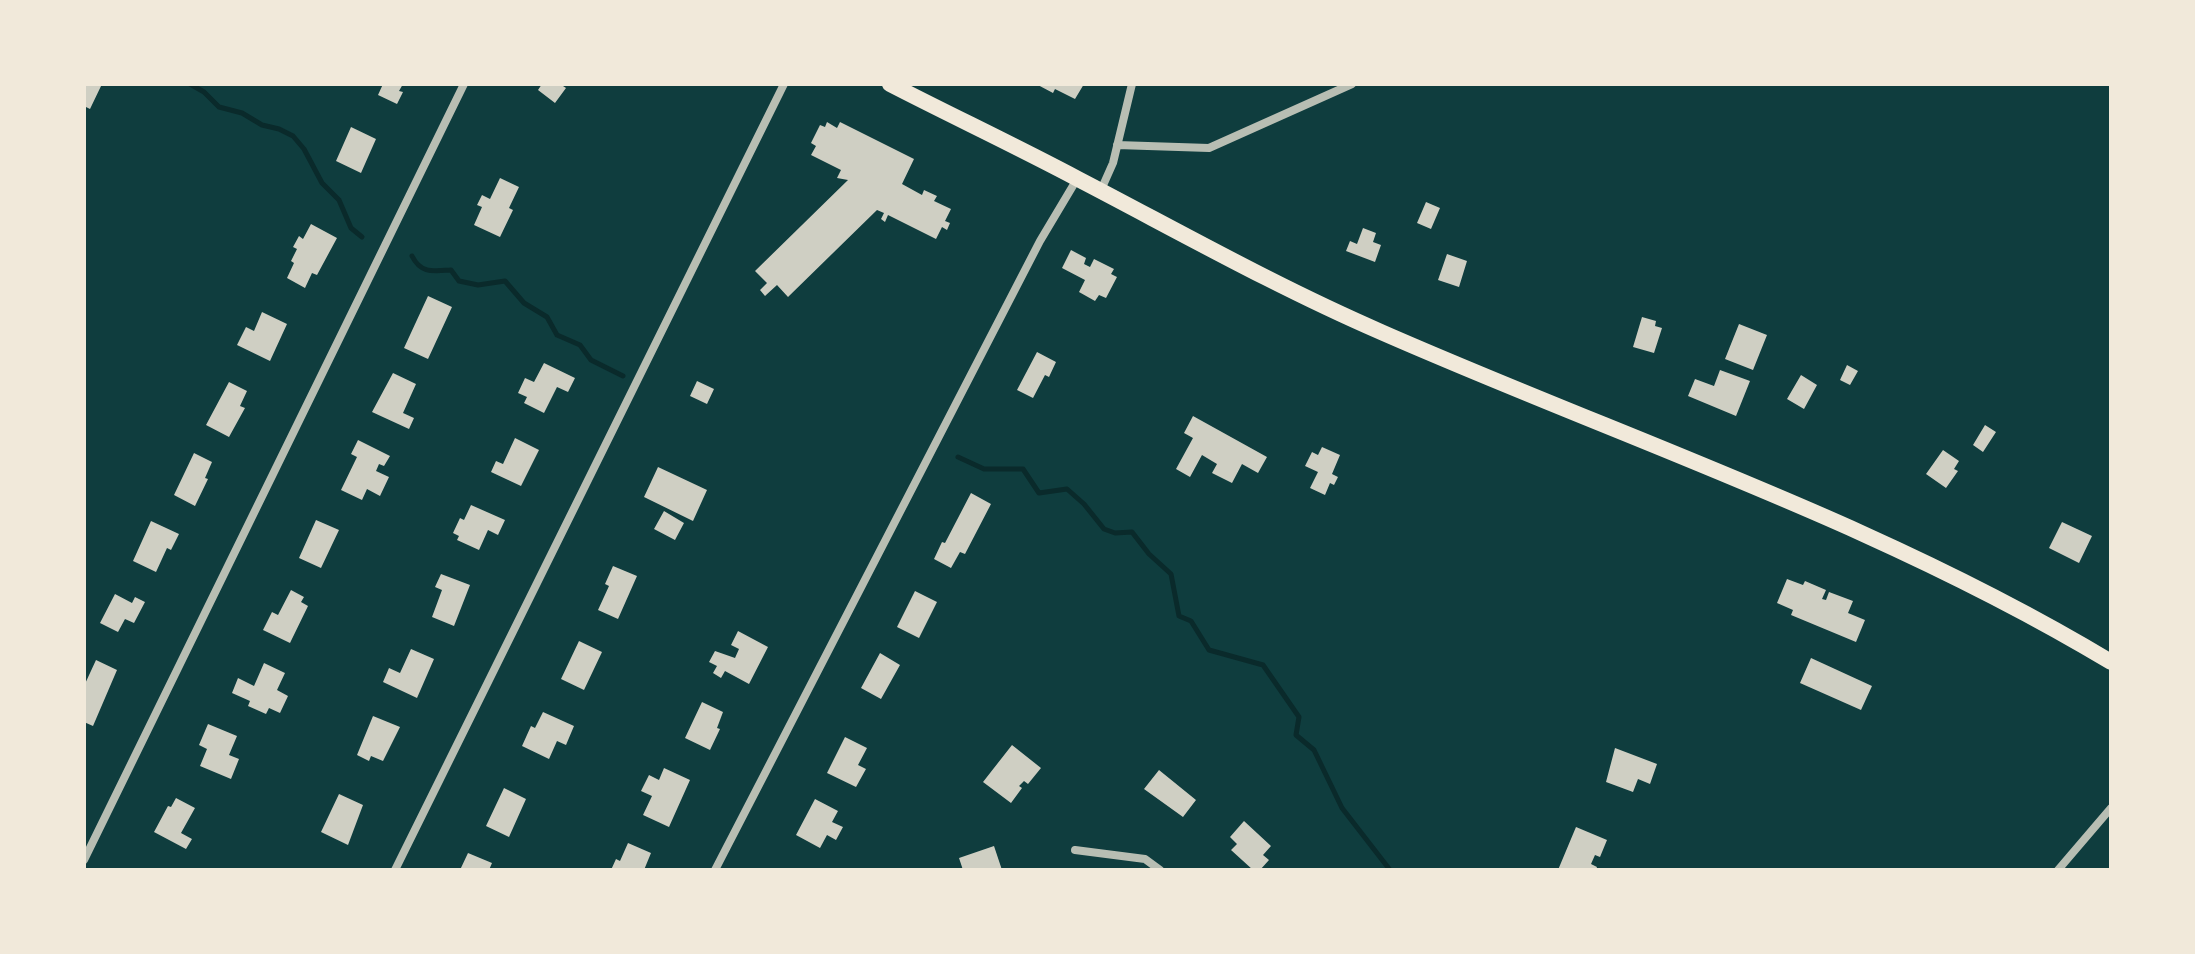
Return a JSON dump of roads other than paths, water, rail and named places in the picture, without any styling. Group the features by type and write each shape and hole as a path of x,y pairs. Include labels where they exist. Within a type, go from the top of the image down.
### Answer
{"main road":[{"path":"890,84 1077,178 1203,246 1379,331 1886,542 1995,596 2111,662"}],"street":[{"path":"84,860 464,84"},
{"path":"395,870 784,84"},
{"path":"1101,191 1113,163 1132,84"},
{"path":"1117,145 1209,148 1352,84"},
{"path":"715,870 1040,241 1077,178"},
{"path":"2058,870 2111,808"},
{"path":"1075,850 1145,859 1160,870"}],"waterway":[{"path":"190,84 204,92 219,107 242,113 262,125 293,136 304,149 322,183 339,200 351,228 362,237"},
{"path":"412,256 424,269 451,270 459,281 478,285 505,281 524,303 547,317 557,335 580,345 591,360 623,376"},
{"path":"958,457 984,469 1023,469 1039,493 1067,489 1104,529 1115,533 1132,532 1149,554 1171,574 1179,616 1191,621 1209,650 1263,665 1299,717 1296,735 1314,750 1342,808 1390,870"}]}
